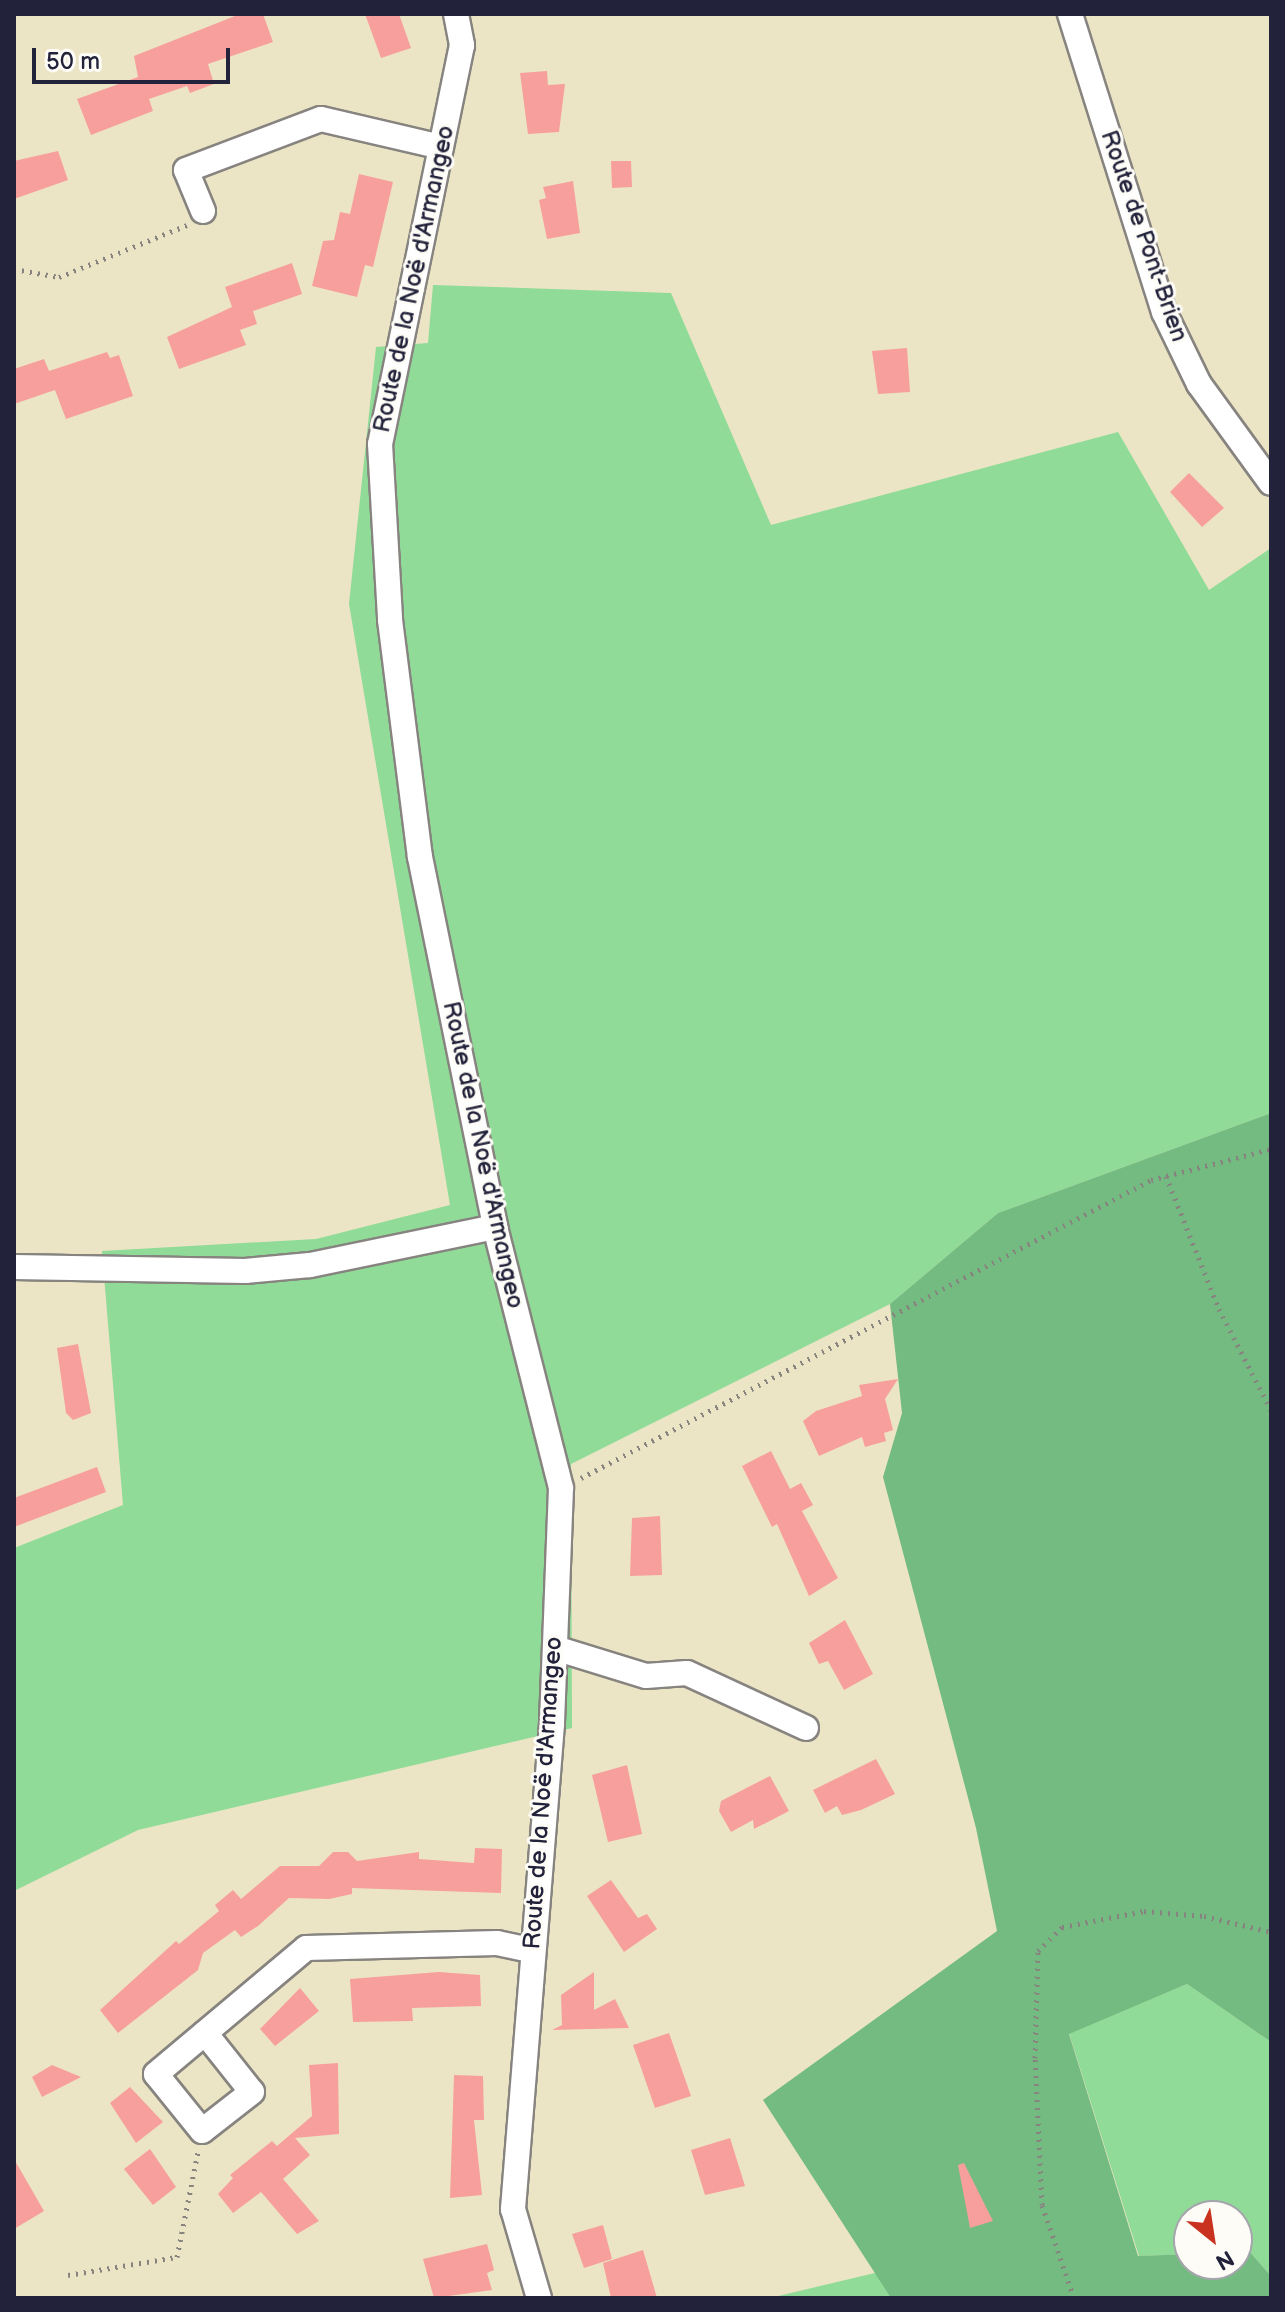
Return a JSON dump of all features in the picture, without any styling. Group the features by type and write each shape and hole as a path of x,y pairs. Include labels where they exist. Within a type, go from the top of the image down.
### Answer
{"street":[{"name":"Route de la Noë d'Armangeo","path":"456,14 462,45 380,444 390,620 420,857 495,1227 561,1488 555,1648 513,2209 539,2298"},
{"name":"Route de Pont-Brien","path":"1070,14 1164,312 1199,384 1271,483"},
{"path":"203,211 186,170 321,119 441,147"},
{"path":"14,1267 245,1271 310,1265 495,1227"},
{"path":"555,1648 646,1676 687,1673 806,1728"},
{"path":"205,2033 252,2092 202,2131 156,2074 306,1948 497,1943 531,1950"}],"path":[{"path":"14,269 59,277 180,232 203,211"},
{"path":"561,1488 875,1328 1024,1245 1166,1176 1271,1149"},
{"path":"1166,1176 1219,1309 1271,1410"},
{"path":"1074,2298 1042,2205 1035,2058 1038,1951 1062,1927 1144,1911 1204,1916 1271,1932"},
{"path":"68,2275 177,2257 202,2131"}],"green space":[{"path":"433,285 671,293 771,525 1118,432 1209,590 1271,548 1271,1113 998,1213 890,1304 571,1464 572,1728 138,1830 14,1891 14,1548 123,1505 102,1251 316,1239 450,1205 349,604 376,347 428,343"},
{"path":"1271,1113 1271,2042 1187,1984 1069,2034 1138,2256 1173,2255 1173,2280 1253,2280 1253,2256 1271,2276 1271,2298 891,2298 763,2100 997,1931 976,1828 883,1477 902,1413 890,1304 998,1213"},
{"path":"1187,1984 1271,2042 1271,2276 1253,2256 1253,2200 1173,2200 1173,2255 1139,2256 1069,2033"},
{"path":"879,2272 891,2298 774,2298 774,2297"}],"building":[{"path":"240,14 263,14 273,42 208,64 214,84 190,93 187,86 149,99 153,111 91,135 77,99 138,77 134,56"},
{"path":"365,14 399,14 411,48 381,58"},
{"path":"547,71 548,85 565,84 559,132 528,134 520,73"},
{"path":"58,151 68,180 14,199 14,161"},
{"path":"611,161 631,161 632,187 612,188"},
{"path":"359,174 393,182 373,267 365,265 357,297 312,286 323,241 334,240 340,212 350,214"},
{"path":"573,181 580,233 547,239 539,200 546,198 543,187"},
{"path":"292,263 302,294 253,311 257,324 240,330 246,345 179,369 167,337 232,307 225,287"},
{"path":"907,348 910,392 878,394 872,351"},
{"path":"107,352 110,358 119,355 133,396 66,419 55,390 14,404 14,369 44,359 49,371"},
{"path":"1189,473 1224,508 1202,527 1170,492"},
{"path":"78,1344 91,1413 73,1420 66,1413 57,1348"},
{"path":"898,1379 885,1399 893,1430 884,1433 886,1441 865,1447 862,1437 819,1456 803,1421 816,1411 862,1396 859,1385"},
{"path":"771,1451 790,1489 801,1483 813,1505 802,1511 838,1578 809,1596 777,1524 772,1527 742,1466"},
{"path":"97,1467 106,1492 14,1527 14,1498"},
{"path":"660,1516 662,1575 630,1576 632,1518"},
{"path":"845,1620 873,1674 844,1690 828,1661 819,1664 809,1643"},
{"path":"876,1759 895,1794 861,1810 842,1815 837,1806 825,1813 813,1790"},
{"path":"627,1765 642,1834 608,1842 592,1775"},
{"path":"770,1776 789,1811 754,1829 753,1820 731,1832 719,1811 721,1801"},
{"path":"475,1848 502,1849 501,1893 352,1888 352,1894 329,1899 289,1898 241,1937 235,1930 203,1953 198,1970 118,2033 100,2010 176,1941 179,1944 219,1911 215,1905 233,1890 241,1899 280,1866 319,1866 333,1852 348,1852 357,1861 419,1852 419,1859 474,1863"},
{"path":"611,1880 638,1918 647,1914 657,1929 624,1952 587,1896"},
{"path":"439,1972 480,1975 481,2006 412,2008 413,2021 353,2022 350,1979"},
{"path":"594,1972 594,2010 615,1999 629,2028 552,2030 562,2025 561,1995"},
{"path":"300,1988 319,2011 275,2046 260,2029"},
{"path":"669,2033 691,2096 655,2108 633,2045"},
{"path":"338,2063 339,2134 295,2138 310,2155 283,2179 319,2221 297,2234 261,2192 233,2213 218,2194 233,2178 230,2175 272,2141 277,2146 312,2116 309,2065"},
{"path":"52,2065 81,2077 42,2097 32,2077"},
{"path":"454,2075 483,2076 484,2120 474,2120 482,2195 450,2198"},
{"path":"130,2087 163,2122 136,2143 110,2103"},
{"path":"730,2138 745,2186 705,2195 691,2150"},
{"path":"150,2149 176,2187 153,2205 124,2169"},
{"path":"14,2159 44,2211 14,2229"},
{"path":"964,2163 993,2221 970,2228 958,2165"},
{"path":"603,2225 612,2259 584,2268 572,2234"},
{"path":"487,2244 494,2270 487,2273 492,2290 434,2298 423,2259"},
{"path":"643,2250 657,2298 611,2298 603,2263"}]}
